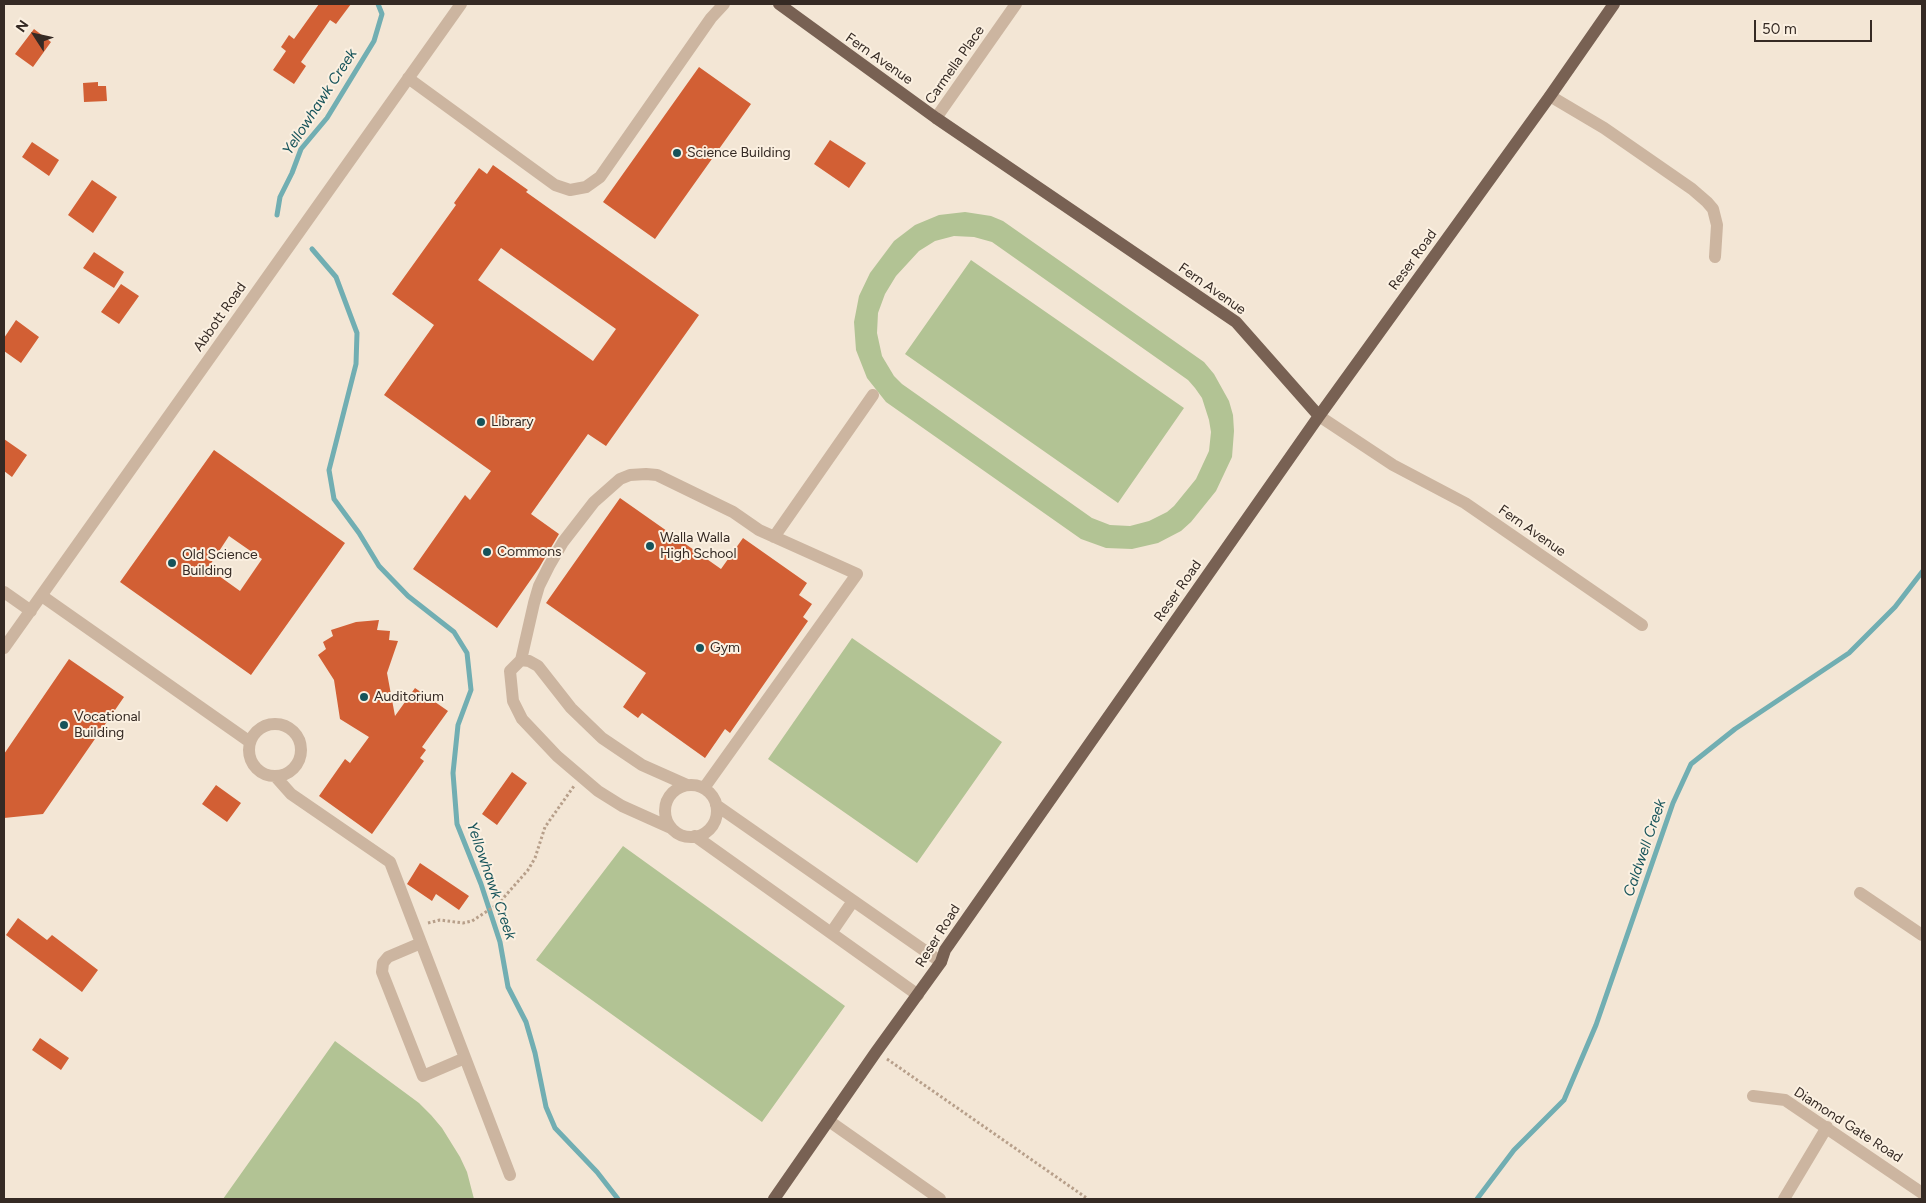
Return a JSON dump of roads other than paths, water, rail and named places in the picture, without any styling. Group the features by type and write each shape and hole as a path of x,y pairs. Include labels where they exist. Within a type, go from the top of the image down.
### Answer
{"main road":[{"name":"Fern Avenue","path":"779,4 936,118 1236,322 1319,416"},
{"name":"Reser Road","path":"774,1199 941,962 945,950 1319,416 1550,96 1614,4"}],"street":[{"name":"Abbott Road","path":"4,648 461,4"},
{"path":"408,78 555,185 570,190 586,187 600,177 711,18 724,4"},
{"name":"Carmella Place","path":"936,118 1016,4"},
{"path":"1550,96 1604,128 1692,189 1707,202 1713,209 1717,225 1715,257"},
{"path":"774,537 873,395"},
{"name":"Fern Avenue","path":"1319,416 1393,465 1465,503 1642,625"},
{"path":"671,828 664,815 666,800 676,789 687,785 698,785 710,793 716,805 717,814 711,827 705,833 695,836 684,836 671,828 622,806 580,777 522,720 513,701 510,671 521,660 539,586 548,566 563,542 594,502 620,479 638,474 657,475 733,512 758,530 857,574 704,788"},
{"path":"4,592 31,611"},
{"path":"42,596 250,742"},
{"path":"521,660 529,661 538,666 571,708 608,743 642,765 687,785"},
{"path":"267,725 283,725 296,734 301,750 296,765 283,775 275,776 260,771 254,766 249,750 250,742 260,729 267,725"},
{"path":"275,776 291,794 390,862 510,1175"},
{"path":"716,805 941,962"},
{"path":"695,836 918,995"},
{"path":"1860,893 1922,935"},
{"path":"831,933 853,901"},
{"path":"421,943 388,957 383,963 382,972 423,1076 465,1058"},
{"name":"Diamond Gate Road","path":"1752,1096 1785,1100 1922,1193"},
{"path":"829,1121 940,1199"},
{"path":"1784,1199 1827,1127"}],"waterway":[{"name":"Yellowhawk Creek","path":"277,215 280,197 301,149 327,118 374,41 382,14 378,4"},
{"name":"Yellowhawk Creek","path":"312,249 336,277 357,333 356,364 329,470 334,499 359,533 379,566 408,596 454,632 467,653 471,690 458,725 453,773 457,824 481,884 500,942 508,987 526,1022 535,1053 546,1107 555,1128 597,1172 618,1199"},
{"name":"Caldwell Creek","path":"1477,1199 1514,1150 1564,1100 1596,1025 1673,803 1691,764 1735,729 1849,653 1895,607 1922,572"}],"place":[{"name":"Science Building","path":"677,153"},
{"name":"Library","path":"481,422"},
{"name":"Walla Walla High School","path":"650,546"},
{"name":"Commons","path":"487,552"},
{"name":"Old Science Building","path":"172,563"},
{"name":"Gym","path":"700,648"},
{"name":"Auditorium","path":"364,697"},
{"name":"Vocational Building","path":"64,725"}]}
